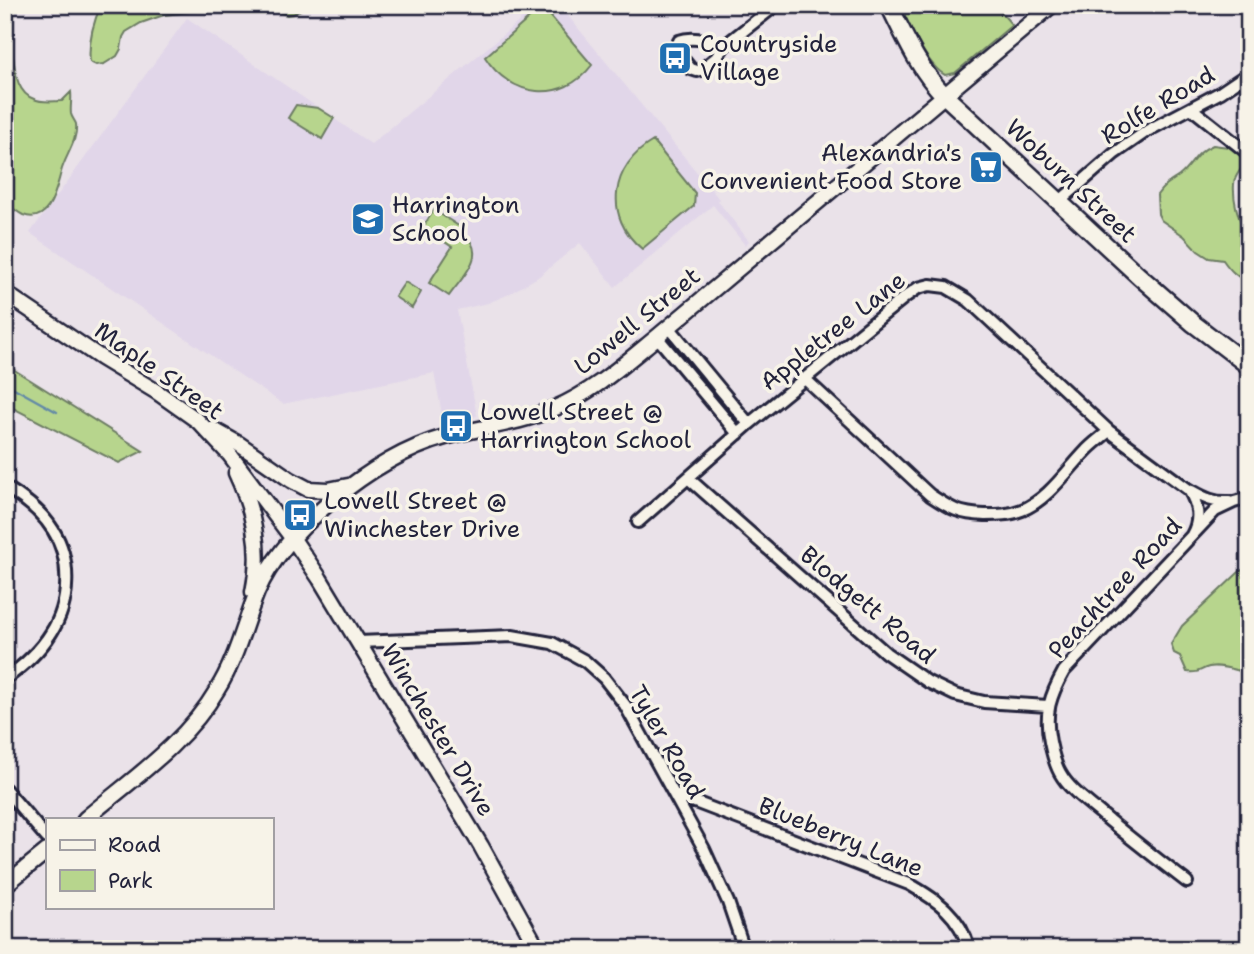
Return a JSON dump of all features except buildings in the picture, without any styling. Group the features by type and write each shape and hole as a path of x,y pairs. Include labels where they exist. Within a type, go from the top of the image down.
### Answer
{"main road":[{"name":"Woburn Street","path":"889,5 923,68 944,95 1139,276 1194,324 1249,366"},
{"name":"Lowell Street","path":"86,818 163,753 204,710 223,680 261,585 279,557 321,511 351,485 393,458 430,442 524,419 561,406 593,388 1052,5"},
{"name":"Maple Street","path":"5,293 198,421 216,438 293,539"},
{"path":"198,421 308,489 328,490 351,485"},
{"path":"216,438 242,487 256,537 255,582 241,637"},
{"name":"Winchester Drive","path":"293,539 320,579 481,846 538,949"},
{"path":"5,885 46,851"}],"street":[{"path":"724,46 776,5"},
{"name":"Rolfe Road","path":"1060,201 1114,154 1147,131 1221,92 1249,73"},
{"path":"1191,108 1249,154"},
{"name":"Appletree Lane","path":"638,522 738,434 905,297 918,288 930,285 946,287 968,300 1109,431 1189,490 1219,503 1234,502"},
{"path":"669,327 750,424"},
{"path":"657,337 738,434"},
{"path":"805,379 930,495 952,509 967,514 998,515 1021,511 1033,504 1087,449 1109,431"},
{"name":"Blodgett Road","path":"688,478 886,653 928,682 955,695 984,702 1048,706"},
{"path":"5,487 30,504 54,530 63,554 66,580 63,606 51,634 32,656 5,679"},
{"path":"1189,490 1198,512 1197,526 1192,535"},
{"name":"Peachtree Road","path":"1187,882 1114,825 1076,792 1060,773 1052,754 1047,726 1048,706 1064,671 1215,511 1249,498"},
{"name":"Tyler Road","path":"358,642 512,636 552,643 586,661 604,678 625,705 674,794 704,849 744,949"},
{"path":"5,789 46,837"},
{"name":"Blueberry Lane","path":"674,794 909,884 933,898 957,920 970,949"}],"shaded area":[{"name":"Harrington School","path":"539,5 559,5 719,199 749,241 745,245 713,205 615,287 580,243 538,277 507,295 488,303 457,310 477,416 444,424 434,373 283,404 30,233 187,18 371,144"}],"green space":[{"path":"101,5 309,5 287,15 272,10 233,7 164,15 126,32 117,56 104,64 96,65 90,62 90,48 93,26"},
{"path":"995,5 1012,25 955,73 945,75 932,64 920,45 900,7"},
{"path":"535,13 548,13 592,65 580,78 552,91 522,88 508,81 485,57"},
{"path":"5,29 20,87 34,99 44,101 62,101 71,92 71,114 76,124 73,142 50,204 40,215 32,217 21,214 5,202"},
{"path":"296,105 318,108 334,118 322,139 288,118"},
{"path":"653,141 695,193 694,206 642,249 621,222 617,192 628,164 639,151"},
{"path":"1213,145 1236,148 1245,155 1234,189 1237,211 1249,242 1249,281 1234,273 1223,260 1209,258 1198,251 1184,236 1161,220 1158,214 1157,195 1160,191 1184,172 1198,155"},
{"path":"434,210 463,229 462,233 474,248 474,256 467,273 449,296 429,283 452,247 423,227"},
{"path":"405,282 421,292 412,308 395,297"},
{"path":"5,364 143,451 119,463 5,404"},
{"path":"1249,565 1249,673 1219,666 1187,672 1171,644 1182,626"}],"waterway":[{"path":"5,383 57,412"}],"place":[{"name":"Countryside Village","path":"675,58"},
{"name":"Alexandria's Convenient Food Store","path":"986,167"},
{"name":"Harrington School","path":"368,219"},
{"name":"Lowell Street @ Harrington School","path":"456,426"},
{"name":"Lowell Street @ Winchester Drive","path":"300,515"}]}
